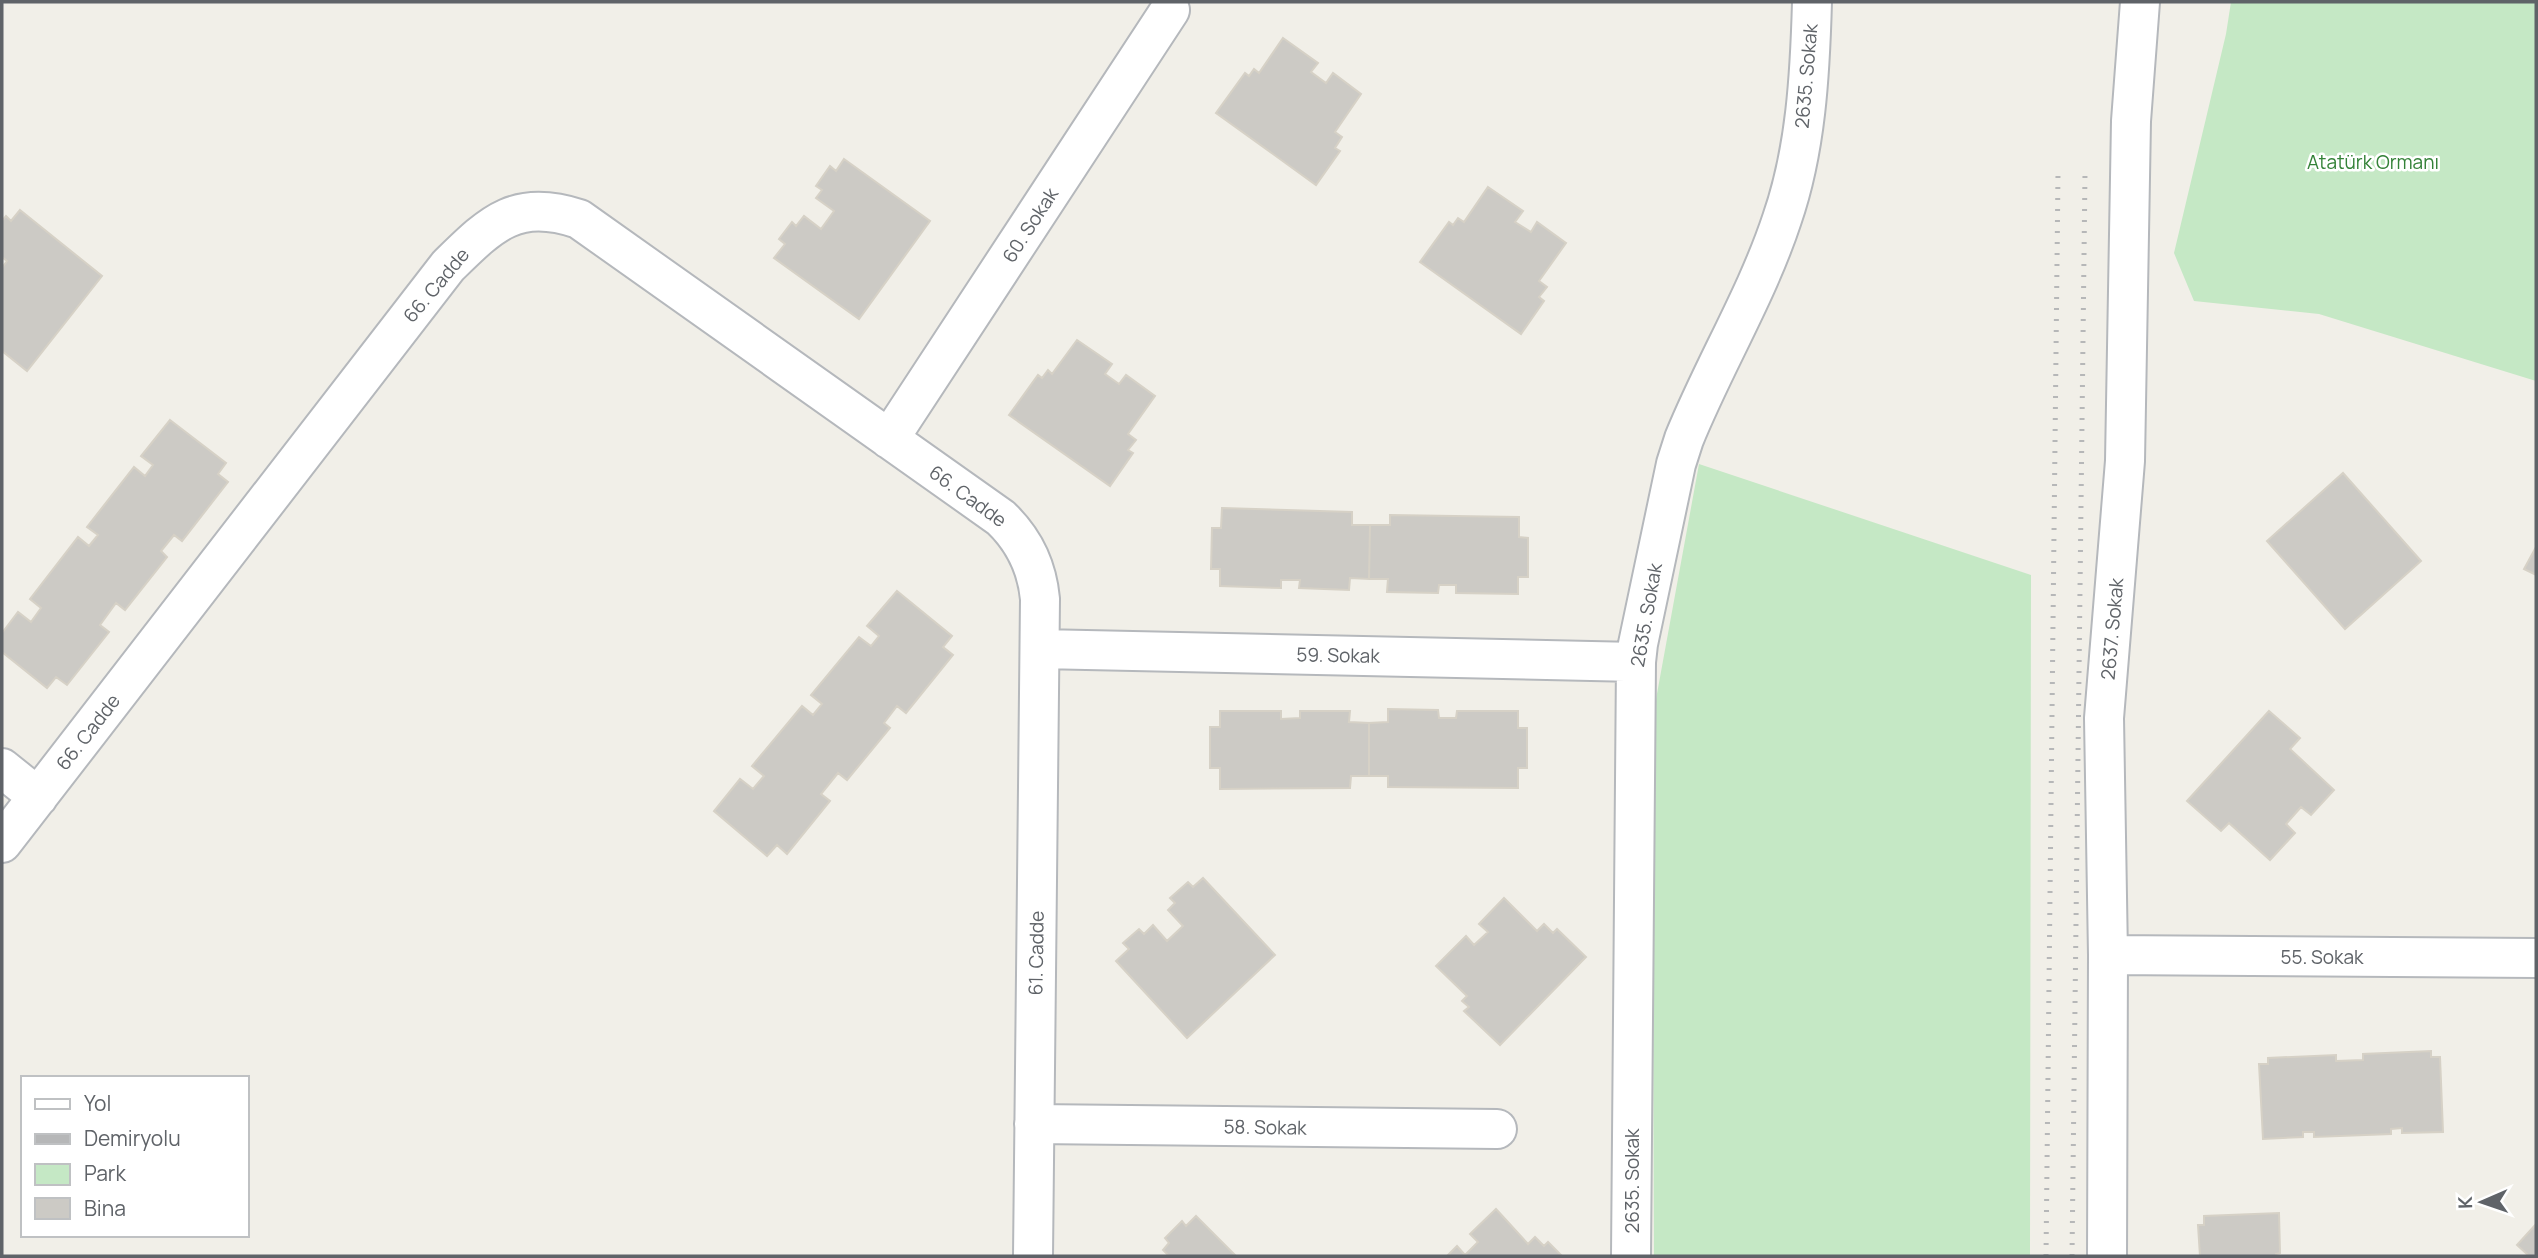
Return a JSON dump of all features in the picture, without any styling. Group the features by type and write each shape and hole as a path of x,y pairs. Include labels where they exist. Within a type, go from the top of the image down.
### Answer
{"street":[{"name":"2635. Sokak","path":"1631,1256 1636,662 1641,622 1676,464 1694,416 1755,287 1783,218 1798,155 1807,97 1812,2"},
{"name":"2637. Sokak","path":"2107,1256 2108,955 2104,718 2125,461 2131,121 2140,2"},
{"name":"60. Sokak","path":"889,439 1170,10"},
{"name":"66. Cadde","path":"2,843 448,266 481,234 499,221 526,212 554,211 579,219 1001,518 1023,542 1033,563 1039,584 1040,649"},
{"name":"59. Sokak","path":"1040,649 1636,662"},
{"name":"61. Cadde","path":"1033,1256 1040,649"},
{"path":"2,768 38,797"},
{"name":"55. Sokak","path":"2108,955 2536,958"},
{"name":"58. Sokak","path":"1034,1124 1497,1129"}],"green space":[{"name":"Atatürk Ormanı","path":"2231,2 2536,2 2536,381 2319,314 2194,301 2174,253 2226,34"},
{"path":"1699,464 2031,575 2030,1256 1654,1256 1652,721"}],"building":[{"path":"1283,38 1318,63 1311,72 1326,83 1333,73 1361,94 1335,132 1342,137 1335,148 1340,151 1316,185 1216,113 1245,73 1249,76 1254,69 1259,73"},
{"path":"844,159 930,221 859,319 774,258 785,244 779,239 792,222 796,226 804,216 821,229 834,211 816,198 822,190 816,186 830,166 836,171"},
{"path":"1488,187 1523,211 1515,222 1531,232 1537,222 1566,243 1539,281 1547,287 1539,297 1544,301 1521,334 1420,262 1449,222 1453,225 1458,218 1464,222"},
{"path":"20,210 102,276 27,371 2,351 2,268 7,261 2,257 2,221 6,216 11,221"},
{"path":"1077,340 1112,364 1105,374 1119,384 1126,375 1155,396 1128,434 1136,440 1128,450 1133,453 1110,486 1009,415 1038,375 1042,378 1048,370 1052,374"},
{"path":"170,420 226,463 218,474 228,482 182,541 174,535 161,551 167,557 125,610 116,603 100,625 109,632 67,685 56,677 47,688 2,652 2,633 18,612 31,622 41,608 30,599 78,537 89,546 98,535 87,527 134,467 145,476 153,465 141,456"},
{"path":"2343,473 2421,561 2345,629 2267,541"},
{"path":"1222,508 1352,512 1352,525 1370,525 1369,579 1350,578 1349,590 1299,588 1300,580 1281,580 1281,588 1220,586 1220,569 1211,569 1212,528 1221,528"},
{"path":"1390,515 1519,517 1519,537 1528,538 1528,577 1518,577 1518,594 1456,593 1456,585 1439,585 1438,593 1387,592 1388,579 1369,579 1370,525 1390,525"},
{"path":"2536,547 2536,575 2524,569"},
{"path":"897,591 952,636 943,647 953,655 906,713 897,706 884,723 890,728 847,780 838,773 821,794 830,801 787,854 777,845 767,856 714,811 740,779 753,789 764,776 752,766 802,706 813,715 822,704 811,695 859,637 871,646 879,636 867,626"},
{"path":"1388,709 1438,710 1439,718 1456,718 1457,711 1518,711 1518,728 1527,728 1527,768 1518,768 1518,788 1388,787 1388,776 1369,776 1369,723 1388,722"},
{"path":"1220,711 1281,711 1281,719 1300,718 1300,711 1350,711 1349,722 1369,723 1369,776 1351,776 1350,788 1220,789 1220,768 1210,768 1210,727 1220,727"},
{"path":"2269,711 2300,738 2290,749 2334,790 2311,815 2301,807 2286,824 2295,833 2270,860 2229,823 2221,831 2187,801"},
{"path":"1203,878 1275,955 1187,1038 1116,961 1129,949 1123,943 1139,929 1144,934 1153,925 1167,941 1183,926 1168,910 1175,903 1170,898 1188,882 1193,887"},
{"path":"1504,898 1537,931 1544,924 1553,933 1557,929 1586,957 1500,1045 1464,1011 1469,1007 1462,1001 1467,996 1436,966 1466,936 1474,945 1488,932 1479,924"},
{"path":"2431,1051 2431,1057 2440,1057 2443,1132 2402,1133 2402,1128 2391,1129 2391,1134 2314,1137 2314,1132 2303,1132 2303,1137 2263,1139 2259,1064 2268,1064 2268,1058 2336,1055 2336,1061 2363,1060 2363,1054"},
{"path":"1496,1209 1528,1244 1535,1237 1544,1246 1548,1242 1562,1256 1447,1256 1457,1246 1465,1255 1478,1242 1470,1234"},
{"path":"2279,1213 2280,1253 2276,1256 2200,1256 2198,1225 2204,1225 2204,1216"},
{"path":"1196,1216 1236,1256 1169,1256 1163,1250 1169,1243 1165,1238 1182,1221 1186,1226"},
{"path":"2536,1224 2536,1256 2529,1256 2517,1245"}],"railway":[{"path":"2046,1256 2058,173"},
{"path":"2072,1256 2085,173"}]}
